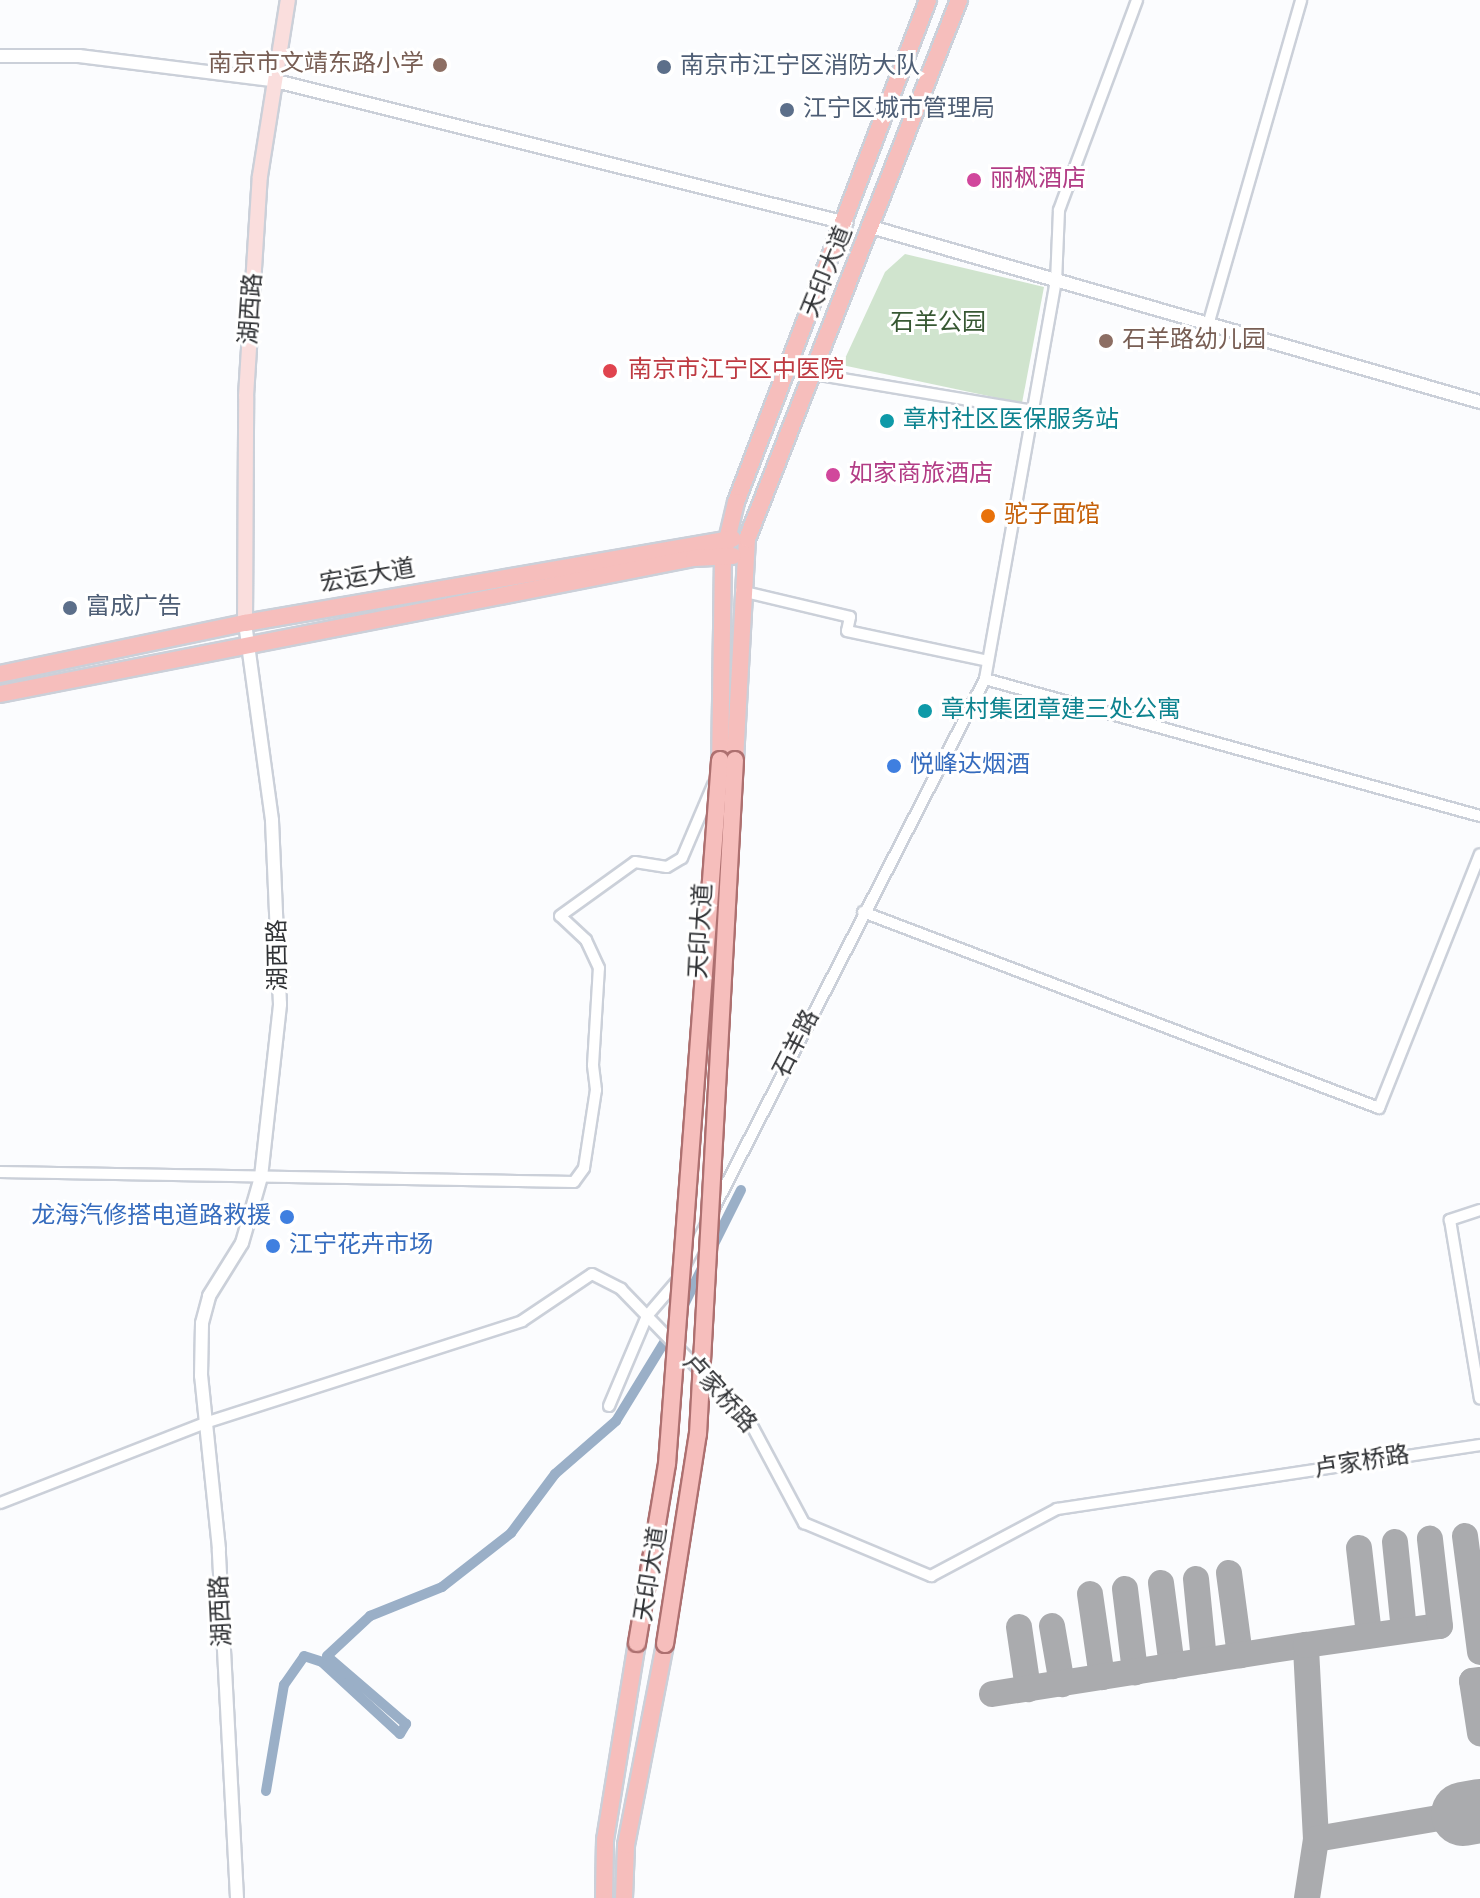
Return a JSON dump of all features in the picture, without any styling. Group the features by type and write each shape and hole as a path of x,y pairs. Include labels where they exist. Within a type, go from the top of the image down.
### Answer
{"main road":[{"name":"湖西路","path":"245,623 246,396 260,176 272,80 288,0"},
{"name":"天印大道","path":"624,1898 626,1845 665,1644 698,1434 727,760 723,557 726,539 928,0"},
{"name":"天印大道","path":"604,1898 605,1840 667,1464 745,548 959,0"},
{"name":"宏运大道","path":"0,674 245,623 726,539 745,548"},
{"name":"宏运大道","path":"0,694 678,561 723,557 745,548"}],"street":[{"name":"石羊路","path":"609,1406 647,1316 671,1294 863,912 985,679 1056,282 1059,210 1137,0"},
{"path":"1208,325 1301,0"},
{"path":"0,56 79,56 272,80 846,223"},
{"path":"871,227 1480,402"},
{"path":"813,374 1033,411"},
{"path":"741,591 850,617 847,631 988,661"},
{"name":"湖西路","path":"237,1898 219,1549 205,1423 202,1323 209,1296 242,1243 261,1177 280,1004 277,895 245,623"},
{"path":"985,679 1480,816"},
{"path":"0,1172 574,1182 584,1168 596,1090 593,1065 599,968 586,940 560,916 635,862 667,867 682,858 727,760"},
{"path":"863,912 1379,1108 1480,854"},
{"path":"1480,1210 1450,1220 1480,1399"},
{"name":"卢家桥路","path":"0,1503 205,1423 522,1321 592,1274 621,1289 750,1422 804,1523 931,1576 1057,1509 1480,1445"}],"green space":[{"name":"石羊公园","path":"905,254 1044,287 1022,403 842,365 885,272"}],"waterway":[{"path":"711,1250 741,1190"},
{"path":"683,1307 704,1264"},
{"path":"266,1791 284,1685 304,1656 322,1662 400,1734 406,1724 327,1656 370,1616 442,1587 511,1533 555,1474 616,1421 670,1333"}],"taxiway":[{"path":"1465,1536 1480,1652"},
{"path":"1316,1839 1306,1645 1440,1626 1430,1539"},
{"path":"1395,1542 1404,1630"},
{"path":"1359,1548 1369,1635"},
{"path":"1229,1573 1240,1655"},
{"path":"1196,1579 1204,1661"},
{"path":"1161,1583 1172,1666"},
{"path":"1125,1589 1135,1672"},
{"path":"1090,1594 1102,1677"},
{"path":"1052,1626 1062,1684"},
{"path":"1019,1627 1028,1689"},
{"path":"992,1694 1306,1645"},
{"path":"1480,1680 1472,1681 1480,1733"},
{"path":"1307,1898 1316,1839 1463,1814"}],"runway":[{"path":"1463,1814 1480,1811"}],"place":[{"name":"南京市文靖东路小学","path":"440,65"},
{"name":"南京市江宁区消防大队","path":"664,67"},
{"name":"江宁区城市管理局","path":"787,110"},
{"name":"丽枫酒店","path":"974,180"},
{"name":"石羊路幼儿园","path":"1106,341"},
{"name":"南京市江宁区中医院","path":"610,371"},
{"name":"章村社区医保服务站","path":"887,421"},
{"name":"如家商旅酒店","path":"833,475"},
{"name":"驼子面馆","path":"988,516"},
{"name":"富成广告","path":"70,608"},
{"name":"章村集团章建三处公寓","path":"925,711"},
{"name":"悦峰达烟酒","path":"894,766"},
{"name":"龙海汽修搭电道路救援","path":"287,1217"},
{"name":"江宁花卉市场","path":"273,1246"}]}
